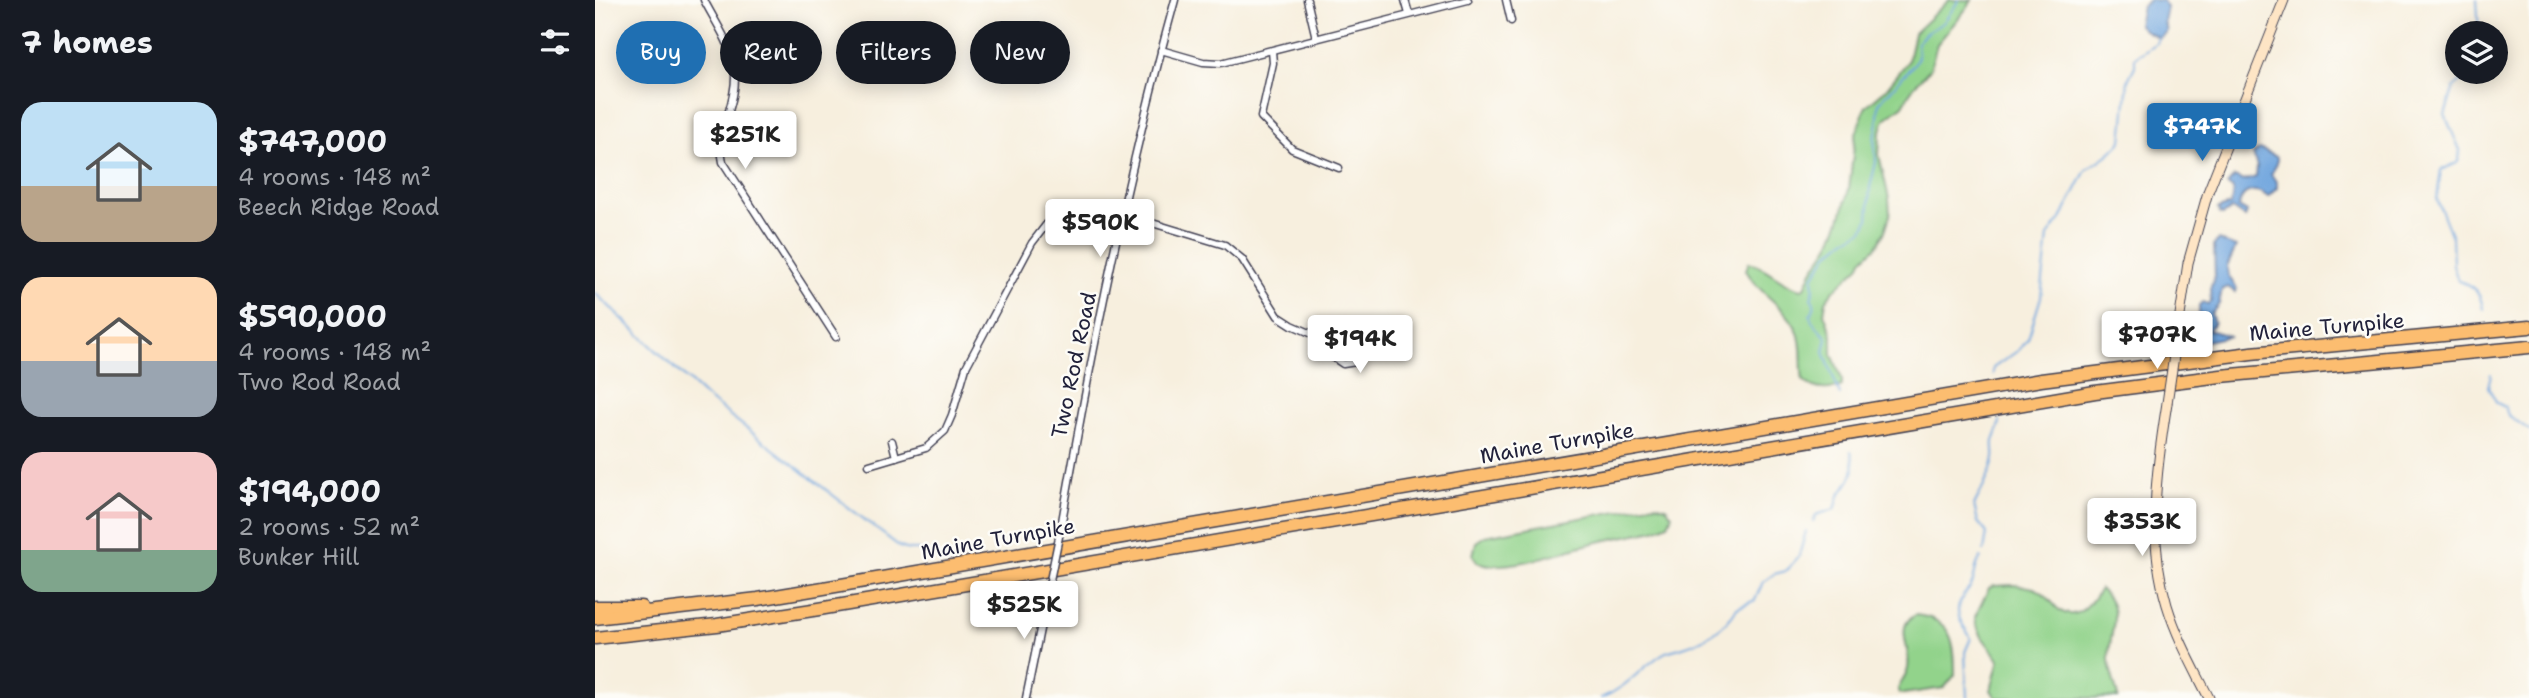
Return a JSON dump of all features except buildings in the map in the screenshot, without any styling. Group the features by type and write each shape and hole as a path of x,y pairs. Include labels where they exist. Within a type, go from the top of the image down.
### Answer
{"highway":[{"name":"Maine Turnpike","path":"595,618 708,606 873,580 2041,380 2251,353 2529,327"},
{"name":"Maine Turnpike","path":"595,638 717,625 819,609 2095,392 2221,376 2529,347"},
{"path":"595,607 708,606"}],"street":[{"path":"704,0 728,47 735,69 734,86 721,141 723,162 836,337"},
{"name":"Two Rod Road","path":"1026,698 1123,216 1175,0"},
{"path":"1307,0 1316,38"},
{"path":"1405,0 1409,14"},
{"path":"1161,50 1213,63 1272,51 1468,0"},
{"path":"1506,0 1511,21"},
{"path":"2209,698 2173,623 2165,598 2156,551 2155,491 2188,263 2208,192 2284,0"},
{"path":"1272,51 1273,63 1261,117 1292,149 1339,168"},
{"path":"869,464 926,448 945,431 966,367 1043,227 1058,215 1074,210 1123,216 1229,247 1242,259 1278,316 1326,340 1334,358 1340,363 1351,364 1361,356 1362,343 1353,334 1345,333 1326,340"},
{"path":"892,441 896,457"}],"green space":[{"path":"1949,0 1972,0 1937,44 1930,69 1914,86 1903,105 1885,119 1880,134 1879,155 1890,215 1885,231 1877,246 1826,301 1824,313 1832,334 1832,354 1842,386 1832,389 1816,388 1803,380 1797,330 1746,270 1749,262 1795,287 1805,287 1839,223 1849,189 1855,137 1866,106 1886,89 1908,61 1914,33"},
{"path":"1655,504 1666,507 1672,515 1668,524 1655,530 1512,564 1488,565 1477,562 1473,555 1476,542 1485,536"},
{"path":"2014,585 2039,590 2057,608 2070,614 2082,610 2100,589 2108,597 2114,614 2109,660 2118,698 1996,698 1991,690 1999,660 1982,637 1975,617 1989,588"},
{"path":"1916,615 1928,617 1945,627 1952,643 1955,675 1944,688 1903,694 1898,689 1909,661 1904,631 1909,619"}],"water":[{"path":"2149,0 2162,0 2167,7 2164,22 2167,31 2159,38 2138,24 2142,7"},
{"path":"2260,149 2277,157 2277,164 2271,174 2277,188 2268,197 2254,191 2246,193 2239,207 2247,212 2245,218 2232,209 2220,214 2218,209 2231,205 2233,189 2227,185 2234,177 2244,181 2256,177 2257,167 2253,154"},
{"path":"2218,240 2236,247 2227,267 2228,275 2237,289 2235,292 2228,287 2222,289 2219,304 2211,314 2214,323 2208,330 2230,336 2202,342 2199,335 2199,305 2211,301 2210,289 2215,276 2214,245"}],"waterway":[{"path":"1840,395 1824,352 1827,338 1810,315 1814,306 1811,298 1814,289 1813,277 1828,254 1863,230 1868,220 1870,187 1876,162 1874,139 1879,103 1914,64 1918,57 1917,43 1926,33 1944,22 1959,0"},
{"path":"2477,0 2478,21"},
{"path":"1993,374 1993,368 2019,350 2028,339 2041,297 2048,236 2061,219 2086,170 2122,141 2128,80 2135,66 2135,57 2156,43 2158,37"},
{"path":"2457,84 2445,115 2460,150 2459,160 2441,170 2437,199 2452,237 2453,265 2458,281 2475,290 2483,309"},
{"path":"595,293 706,397 900,547 919,550"},
{"path":"2491,374 2488,387 2497,403 2505,407 2508,415 2529,430"},
{"path":"1984,551 1987,533 1978,522 1974,505 1993,464 1994,441 2000,420"},
{"path":"1813,521 1816,515 1835,509 1839,496 1853,474 1851,451"},
{"path":"1601,698 1619,689 1664,653 1713,633 1727,622 1737,608 1755,600 1763,582 1774,574 1786,571 1799,556 1806,531"},
{"path":"1967,698 1965,652 1971,638 1960,619 1958,609 1971,586 1981,558"}]}
